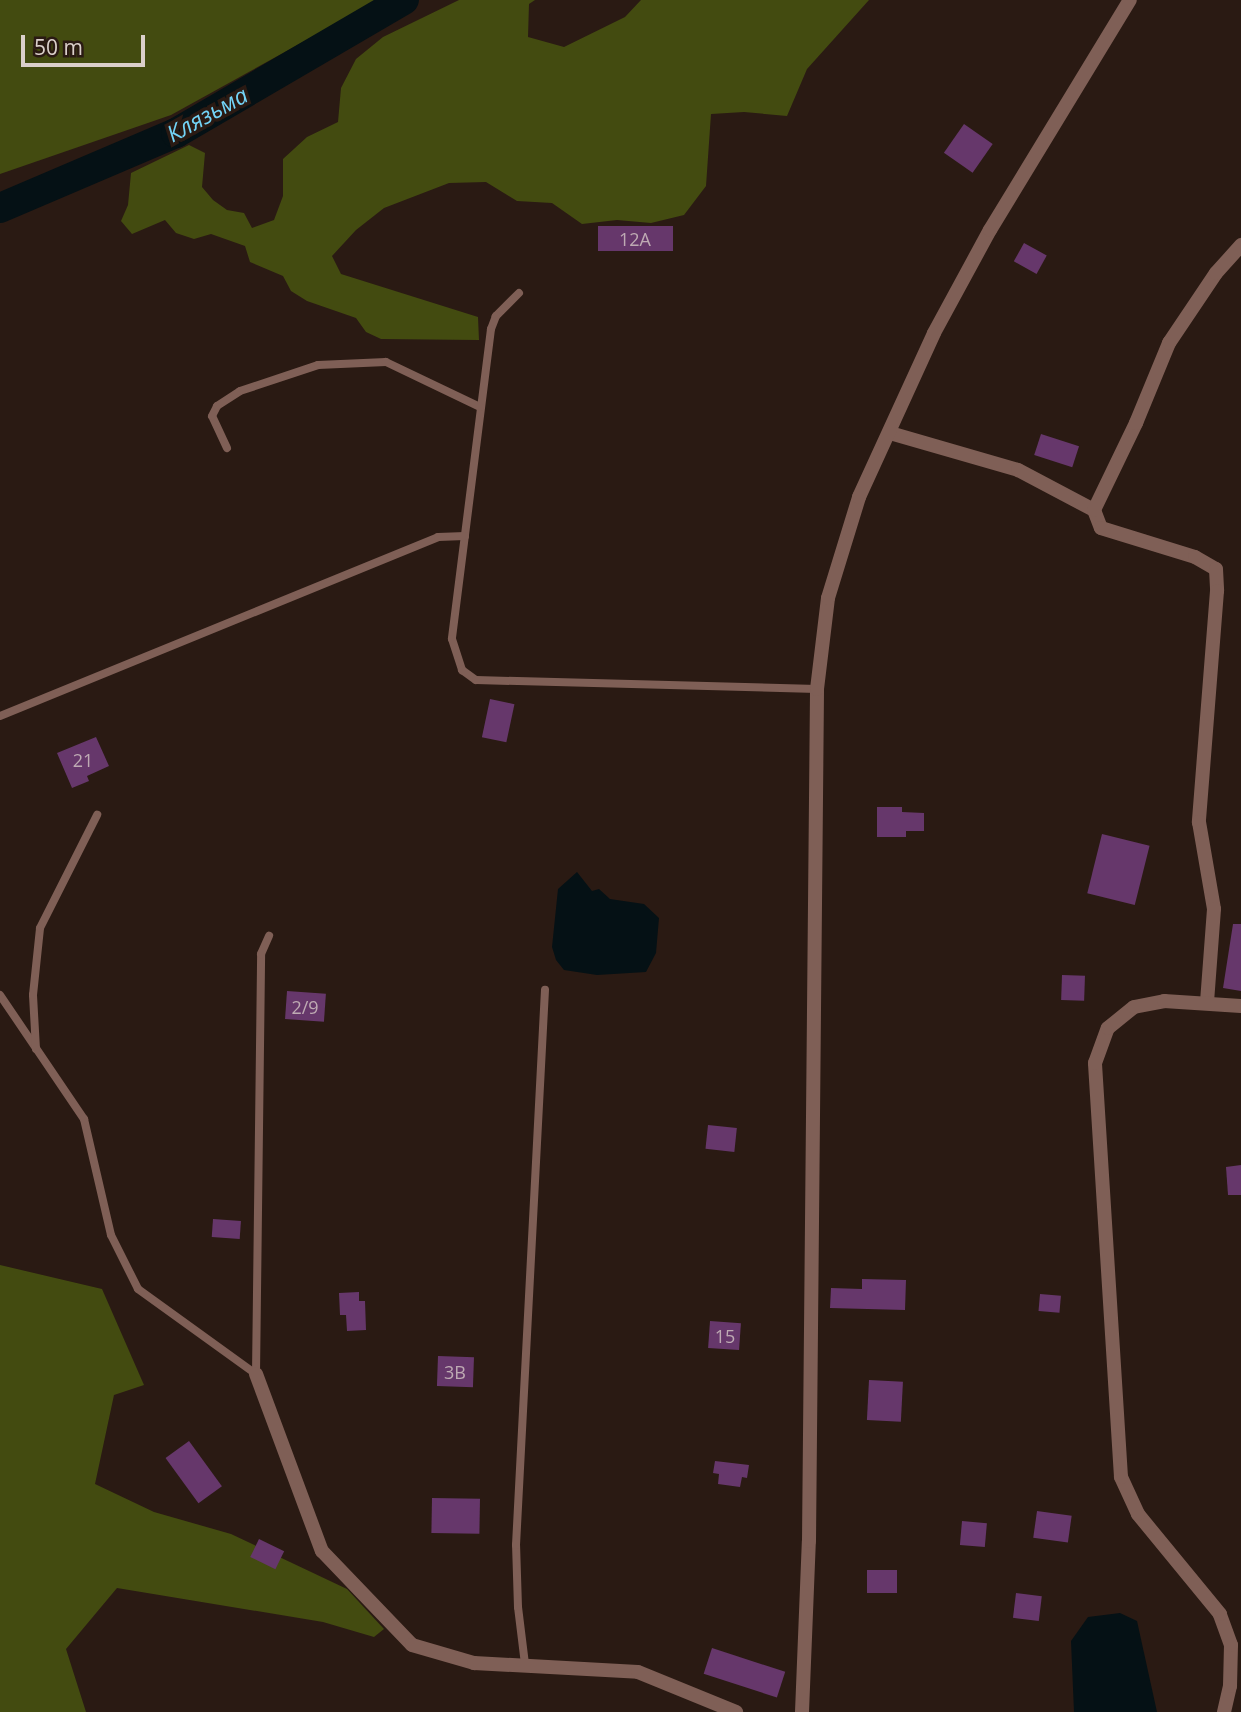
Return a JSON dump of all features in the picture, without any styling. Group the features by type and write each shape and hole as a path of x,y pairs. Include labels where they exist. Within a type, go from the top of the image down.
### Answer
{"street":[{"path":"802,1712 809,1541 817,689 828,598 859,497 934,333 990,230 1130,0"},
{"path":"1094,510 1136,423 1169,343 1216,273 1241,246"},
{"path":"890,433 1018,470 1094,510 1101,528 1195,557 1216,569 1217,591 1199,822 1214,909 1207,1003"},
{"path":"1224,1712 1236,1685 1231,1645 1220,1614 1138,1514 1121,1478 1095,1063 1108,1028 1134,1007 1164,1001 1241,1006"},
{"path":"256,1374 322,1551 412,1644 474,1664 525,1664 638,1672 736,1712"}],"lane":[{"path":"519,293 496,316 491,329 452,639 462,670 476,680 817,689"},
{"path":"227,448 212,416 218,406 240,391 318,365 386,362 480,407"},
{"path":"0,716 438,537 465,536"},
{"path":"36,1050 33,995 40,928 97,815"},
{"path":"256,1374 261,954 269,936"},
{"path":"525,1664 516,1545 545,990"},
{"path":"0,995 84,1119 111,1236 138,1289 256,1374"}],"green space":[{"path":"0,0 379,0 171,115 0,174"},
{"path":"459,0 535,0 529,4 528,37 564,47 625,17 641,0 869,0 807,69 787,116 744,112 711,114 706,186 684,215 651,223 617,220 582,224 552,203 517,201 486,182 449,183 384,208 356,230 332,256 341,274 478,317 479,340 381,339 366,332 356,318 307,301 291,291 283,276 250,262 245,246 211,234 194,239 176,233 165,220 132,234 121,221 128,205 131,173 189,145 205,153 202,187 213,200 227,210 244,213 252,228 274,220 283,196 283,159 307,137 338,122 341,88 356,59 383,37"},
{"path":"0,1265 102,1289 144,1385 114,1395 95,1484 154,1512 231,1534 347,1589 384,1629 374,1637 323,1622 117,1588 66,1649 86,1712 0,1712"}],"shaded area":[{"path":"577,872 592,891 599,889 610,899 644,904 659,918 656,953 646,972 597,975 564,970 556,960 552,947 558,889"},
{"path":"1120,1613 1137,1621 1157,1712 1074,1712 1071,1641 1088,1617"}],"building":[{"path":"964,124 993,144 973,173 944,153"},
{"path":"598,226 673,226 673,251 598,251"},
{"path":"1024,243 1047,256 1037,274 1014,261"},
{"path":"1041,434 1079,446 1072,467 1034,455"},
{"path":"490,699 514,704 506,742 482,737"},
{"path":"96,737 109,766 87,776 89,781 72,788 57,753"},
{"path":"877,807 902,807 902,812 924,813 924,831 906,831 906,837 877,837"},
{"path":"1102,834 1150,846 1135,905 1087,893"},
{"path":"1233,924 1241,924 1241,991 1223,988"},
{"path":"1062,975 1085,976 1084,1001 1061,1000"},
{"path":"287,991 326,994 324,1022 285,1019"},
{"path":"708,1125 737,1128 734,1152 705,1149"},
{"path":"1241,1165 1241,1195 1228,1195 1226,1167"},
{"path":"213,1219 241,1221 240,1239 212,1237"},
{"path":"862,1279 906,1280 905,1310 830,1308 831,1288 862,1289"},
{"path":"359,1292 359,1301 365,1301 366,1330 347,1331 346,1315 340,1315 339,1293"},
{"path":"1040,1294 1061,1296 1059,1313 1039,1311"},
{"path":"710,1321 741,1323 739,1350 708,1348"},
{"path":"438,1356 474,1357 473,1387 437,1386"},
{"path":"869,1380 903,1382 901,1422 867,1420"},
{"path":"189,1441 222,1486 198,1503 166,1458"},
{"path":"715,1461 749,1465 747,1478 742,1477 740,1487 718,1484 719,1474 713,1473"},
{"path":"432,1498 480,1499 479,1534 431,1533"},
{"path":"1037,1511 1072,1516 1068,1543 1033,1538"},
{"path":"962,1521 987,1523 985,1547 960,1545"},
{"path":"259,1539 284,1551 275,1569 250,1557"},
{"path":"867,1570 897,1570 897,1593 867,1593"},
{"path":"1016,1593 1042,1596 1039,1621 1013,1618"},
{"path":"712,1648 785,1672 777,1697 704,1674"}],"waterway":[{"name":"Клязьма","path":"0,208 176,133 404,0"}]}
